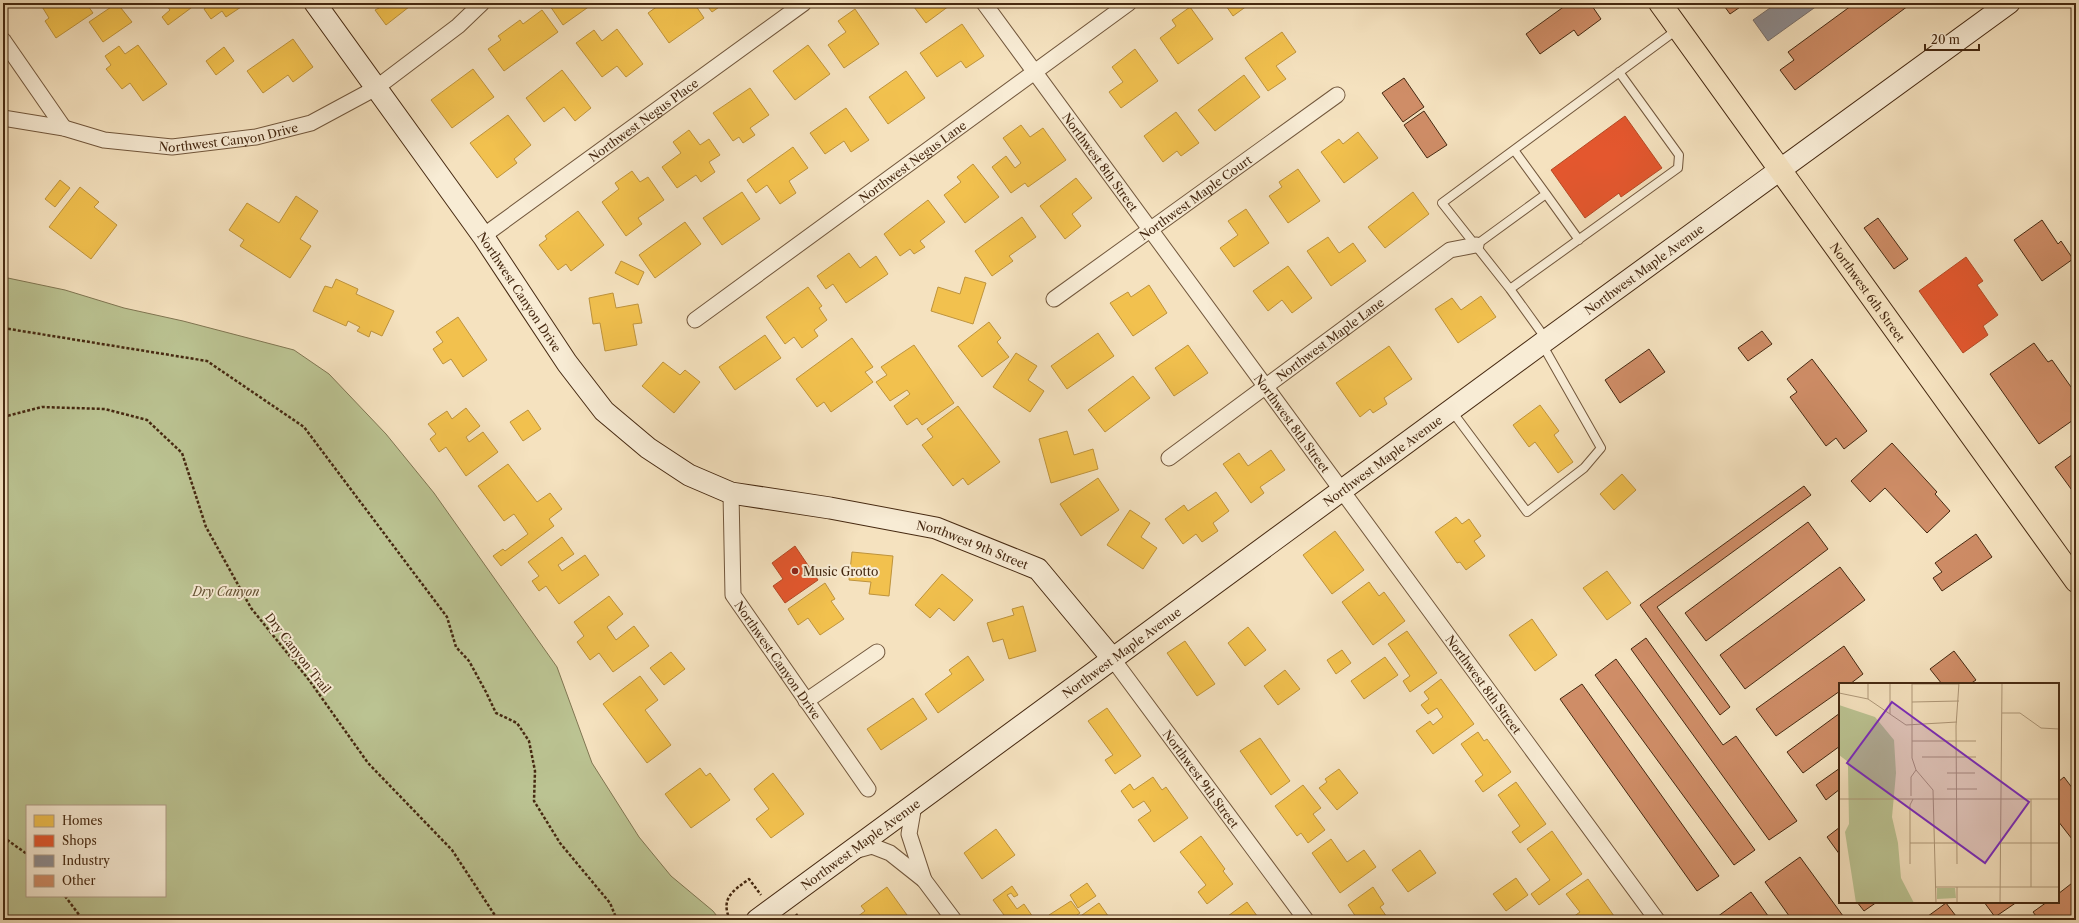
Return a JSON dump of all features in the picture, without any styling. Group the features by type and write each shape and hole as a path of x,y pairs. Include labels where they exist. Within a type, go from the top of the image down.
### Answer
{"main road":[{"path":"315,3 376,88"},
{"name":"Northwest 6th Street","path":"1660,3 2076,581"},
{"name":"Northwest Maple Avenue","path":"757,920 1341,490 2009,3"},
{"name":"Northwest Canyon Drive","path":"376,88 483,236 567,363 604,411 648,448 689,475 731,493"},
{"name":"Northwest 9th Street","path":"731,493 830,508 936,528 1038,569 1112,658"}],"street":[{"path":"376,88 458,26 482,3"},
{"name":"Northwest Negus Place","path":"483,236 804,3"},
{"name":"Northwest 8th Street","path":"984,3 1657,920"},
{"name":"Northwest Negus Lane","path":"694,320 1129,3"},
{"path":"3,40 64,128"},
{"name":"Northwest Canyon Drive","path":"3,118 64,128 104,140 172,147 248,138 311,123 376,88"},
{"name":"Northwest Maple Court","path":"1054,300 1337,95"},
{"name":"Northwest Maple Lane","path":"1169,458 1450,250 1476,246"},
{"name":"Northwest Canyon Drive","path":"731,493 733,595 868,789"},
{"path":"806,701 877,652"},
{"name":"Northwest 9th Street","path":"1112,658 1306,920"},
{"path":"914,805 909,834 924,880"},
{"path":"849,852 872,846 890,853 924,880 954,920"}],"lane":[{"path":"1451,410 1527,512 1584,468 1601,448 1544,342 1510,289 1442,203 1679,29"},
{"path":"1510,289 1678,168 1679,155 1619,72"},
{"path":"1514,150 1578,240"},
{"path":"1476,246 1546,194"}],"path":[{"path":"3,328 207,361 304,427 447,617 456,647 469,661 496,713 517,722 529,741 535,771 534,800 560,843 610,903 617,920"},
{"name":"Dry Canyon Trail","path":"3,417 42,407 105,409 148,420 182,453 206,527 251,608 308,680 368,763 452,850 498,920"},
{"path":"3,837 26,853"},
{"path":"730,920 726,906 727,898 733,891 750,879 760,893"},
{"path":"66,897 83,920"}],"green space":[{"name":"Dry Canyon","path":"3,277 65,290 124,308 183,321 294,350 329,374 386,434 434,493 557,667 592,763 639,837 671,876 713,911 720,920 3,920"}],"building: Homes":[{"path":"44,3 86,3 93,13 56,38 45,21 49,18 41,5"},
{"path":"117,3 132,22 103,42 89,22"},
{"path":"171,3 194,3 195,5 168,25 162,17 170,10 167,6"},
{"path":"212,3 247,3 226,17 222,11 211,19 204,9"},
{"path":"375,3 414,3 386,25 375,10 379,8"},
{"path":"548,3 594,3 563,25"},
{"path":"662,3 694,3 704,18 669,43 648,13"},
{"path":"705,3 725,3 712,12"},
{"path":"911,3 953,3 926,23"},
{"path":"1224,3 1251,3 1233,16"},
{"path":"1190,7 1213,39 1178,64 1160,38 1176,26 1172,20"},
{"path":"855,9 879,44 844,68 828,45 846,32 838,21"},
{"path":"542,10 558,32 504,71 488,49 501,40 498,36 520,20 523,24"},
{"path":"962,24 984,56 966,68 961,61 937,77 920,53"},
{"path":"617,29 643,64 626,77 617,66 602,77 576,43 594,30 602,41"},
{"path":"1282,32 1296,52 1276,66 1286,79 1268,91 1245,58"},
{"path":"293,39 313,67 293,82 288,75 263,93 247,71"},
{"path":"138,45 167,84 143,101 130,83 122,89 106,69 111,65 105,56 119,46 125,54"},
{"path":"808,45 830,74 795,100 773,71"},
{"path":"224,47 234,61 216,75 206,61"},
{"path":"1135,49 1158,81 1121,108 1109,92 1123,82 1112,67"},
{"path":"473,69 494,97 452,128 431,100"},
{"path":"562,70 591,108 575,121 564,107 544,122 526,98"},
{"path":"906,71 925,98 888,124 869,97"},
{"path":"1244,75 1260,97 1215,131 1198,110"},
{"path":"750,88 769,115 750,128 755,135 743,143 739,137 733,141 713,113"},
{"path":"846,108 869,140 851,152 844,141 825,154 810,133"},
{"path":"1176,112 1199,143 1181,156 1177,151 1163,162 1144,136"},
{"path":"508,115 531,145 514,159 517,163 497,178 470,143"},
{"path":"1021,125 1030,137 1043,128 1066,160 1028,187 1025,183 1011,193 992,167 1006,156 1015,168 1021,163 1003,138"},
{"path":"689,130 700,145 709,139 720,155 709,162 715,172 701,182 696,175 677,188 662,167 681,153 673,142"},
{"path":"1358,132 1378,158 1344,183 1321,152 1339,139 1343,144"},
{"path":"793,147 808,168 789,181 796,193 780,204 767,185 756,193 747,180"},
{"path":"973,164 999,197 965,223 944,195 961,182 957,177"},
{"path":"1298,169 1320,201 1288,223 1269,196 1282,187 1279,182"},
{"path":"632,171 640,182 648,177 664,200 638,218 642,224 626,236 602,202 619,189 615,183"},
{"path":"1076,178 1092,198 1072,214 1081,226 1065,239 1040,206"},
{"path":"60,180 70,188 55,207 45,199"},
{"path":"80,187 99,202 94,207 117,225 91,259 49,227"},
{"path":"742,192 760,219 722,245 703,218"},
{"path":"1413,192 1429,214 1385,248 1368,227"},
{"path":"296,196 318,211 300,239 311,246 290,278 240,246 244,240 229,230 247,203 279,223"},
{"path":"928,200 945,222 920,241 925,247 914,254 910,249 900,256 884,234"},
{"path":"1246,209 1269,243 1234,267 1220,248 1238,235 1228,221"},
{"path":"578,211 604,245 571,271 566,264 558,270 539,245 547,239 545,236"},
{"path":"1022,217 1036,237 1009,256 1013,261 992,276 975,251"},
{"path":"685,222 701,244 655,278 639,255"},
{"path":"1328,237 1339,253 1353,243 1366,261 1331,286 1307,251"},
{"path":"849,253 860,268 876,256 888,274 846,303 833,284 826,289 817,276"},
{"path":"621,261 644,272 638,285 615,273"},
{"path":"1288,266 1312,298 1292,313 1282,300 1268,311 1253,291"},
{"path":"965,277 986,283 973,324 931,311 938,287 960,294"},
{"path":"336,279 358,289 356,294 394,311 382,336 371,331 369,337 357,331 360,327 348,321 346,326 313,311 325,286 332,288"},
{"path":"1149,285 1167,313 1133,336 1110,303 1128,292 1131,297"},
{"path":"808,287 822,306 819,308 827,320 814,330 818,336 802,348 794,337 785,344 766,317"},
{"path":"613,293 616,308 638,304 642,323 633,324 637,345 605,351 600,323 593,324 589,298"},
{"path":"1481,296 1496,317 1458,343 1435,309 1452,298 1461,310"},
{"path":"458,317 487,360 463,377 451,359 443,364 433,349 443,342 436,332"},
{"path":"989,322 1001,338 997,342 1009,357 982,377 958,346"},
{"path":"1098,333 1114,356 1067,389 1051,366"},
{"path":"765,335 781,358 735,390 719,367"},
{"path":"852,338 873,367 865,372 873,382 831,412 824,402 817,407 796,379"},
{"path":"914,345 954,403 922,425 917,418 907,425 894,406 910,394 907,390 890,401 876,382 887,375 881,367"},
{"path":"1188,345 1208,373 1174,396 1155,368"},
{"path":"1389,346 1412,379 1384,398 1387,404 1373,413 1370,409 1360,417 1336,383"},
{"path":"1016,353 1037,366 1028,380 1044,391 1030,412 993,387"},
{"path":"663,362 680,375 685,370 700,382 674,413 642,386"},
{"path":"1133,376 1150,398 1105,432 1088,410"},
{"path":"1540,405 1559,431 1554,435 1573,462 1558,473 1535,442 1529,447 1513,425"},
{"path":"958,406 1000,462 968,485 963,478 953,486 922,445 933,437 927,429"},
{"path":"466,408 480,426 466,437 469,442 483,432 498,452 466,476 446,447 439,452 430,439 436,434 428,424 447,411 452,419"},
{"path":"528,410 541,429 523,441 510,422"},
{"path":"1067,431 1074,455 1093,449 1098,469 1051,483 1039,439"},
{"path":"1271,450 1285,470 1260,487 1264,493 1251,503 1223,464 1239,453 1248,466"},
{"path":"508,464 537,502 550,493 562,509 549,519 554,526 501,566 493,556 503,549 505,551 528,534 514,514 504,521 478,486"},
{"path":"1622,474 1636,490 1614,510 1600,494"},
{"path":"1098,478 1119,510 1081,536 1060,504"},
{"path":"1216,492 1229,511 1213,523 1218,531 1202,542 1196,534 1183,544 1165,519 1184,505 1188,511"},
{"path":"1130,510 1150,523 1141,537 1157,548 1143,569 1107,545"},
{"path":"1456,517 1462,524 1469,519 1481,536 1474,541 1485,556 1466,570 1460,562 1457,563 1435,532"},
{"path":"1335,531 1364,570 1332,594 1303,555"},
{"path":"562,537 574,554 558,565 562,571 585,555 599,575 559,604 546,586 539,591 532,581 539,576 528,562"},
{"path":"852,552 893,556 889,596 869,594 871,582 849,580"},
{"path":"1607,571 1631,603 1607,620 1583,588"},
{"path":"942,574 973,600 954,621 939,608 930,618 915,605"},
{"path":"1369,582 1379,596 1384,592 1405,621 1373,645 1342,602"},
{"path":"825,583 835,599 831,601 844,619 820,635 808,618 798,625 788,609"},
{"path":"609,596 623,614 607,627 616,640 634,626 649,646 613,672 599,653 590,660 577,642 584,636 574,622"},
{"path":"1023,606 1036,651 1009,659 1003,639 993,642 987,623 1014,615 1012,609"},
{"path":"1532,619 1557,655 1535,671 1509,635"},
{"path":"1248,627 1266,650 1245,666 1228,643"},
{"path":"1407,631 1437,673 1410,692 1403,681 1410,676 1388,644"},
{"path":"1185,641 1215,684 1197,696 1167,653"},
{"path":"1342,650 1351,663 1336,674 1327,660"},
{"path":"671,652 685,669 664,685 650,668"},
{"path":"968,656 984,680 938,713 925,694 952,674 949,670"},
{"path":"1385,657 1398,675 1364,699 1351,681"},
{"path":"1285,670 1300,689 1278,705 1264,686"},
{"path":"640,676 658,700 645,710 671,745 647,763 603,704"},
{"path":"1441,679 1474,724 1433,754 1416,731 1430,721 1433,725 1443,717 1437,708 1428,714 1421,705 1429,699 1424,692"},
{"path":"913,698 927,719 881,750 867,729"},
{"path":"1107,708 1141,756 1115,774 1105,760 1113,755 1088,721"},
{"path":"1478,732 1484,741 1487,739 1511,772 1483,792 1475,781 1483,775 1461,744"},
{"path":"1260,738 1290,781 1271,795 1240,751"},
{"path":"700,768 706,776 710,773 730,800 691,828 665,794"},
{"path":"1339,769 1358,793 1337,810 1319,788 1327,782 1325,779"},
{"path":"773,773 804,814 771,838 756,819 769,809 754,789"},
{"path":"1153,777 1162,790 1166,787 1188,818 1154,842 1138,820 1151,811 1144,801 1133,808 1121,791 1130,784 1134,790"},
{"path":"1516,782 1546,824 1520,843 1512,832 1520,826 1498,795"},
{"path":"1303,785 1321,808 1313,814 1325,830 1308,843 1301,833 1297,836 1275,806"},
{"path":"996,829 1015,855 982,879 964,853"},
{"path":"1552,831 1582,874 1539,905 1531,894 1550,880 1527,849"},
{"path":"1201,836 1225,869 1223,871 1233,884 1207,904 1198,892 1206,885 1180,852"},
{"path":"1331,839 1347,862 1364,850 1376,867 1340,893 1312,853"},
{"path":"1420,850 1436,873 1408,892 1392,870"},
{"path":"1516,878 1528,895 1506,911 1493,894"},
{"path":"1588,879 1614,916 1608,920 1574,920 1573,917 1580,912 1566,894"},
{"path":"1087,883 1096,896 1078,908 1070,895"},
{"path":"1012,886 1018,895 1014,897 1011,893 1007,895 1017,909 1024,904 1035,920 998,919 1004,915 993,900"},
{"path":"887,887 907,915 901,920 853,920 865,911 861,906"},
{"path":"1373,887 1384,904 1380,907 1389,920 1358,920 1348,905"},
{"path":"1071,901 1080,913 1070,920 1053,920 1049,915"},
{"path":"1247,902 1260,920 1231,920 1228,916"},
{"path":"1099,903 1111,920 1075,920"}],"building: Shops":[{"path":"1625,116 1662,168 1621,197 1619,193 1585,218 1551,170"},
{"path":"1966,257 1983,281 1977,285 1998,315 1983,326 1988,335 1963,353 1919,291"},
{"name":"Music Grotto","path":"795,546 818,580 785,603 773,586 783,579 772,563"}],"building: Industry":[{"path":"1777,3 1821,3 1768,41 1753,20"}],"building: Other":[{"path":"1569,3 1590,3 1601,19 1578,36 1574,30 1540,54 1526,34"},
{"path":"1722,3 1746,3 1730,14"},
{"path":"1855,3 1912,3 1795,90 1780,70 1794,60 1788,52"},
{"path":"1404,78 1424,107 1403,122 1382,93"},
{"path":"1424,111 1447,145 1427,158 1404,125"},
{"path":"1878,218 1908,259 1894,269 1864,228"},
{"path":"2042,220 2058,244 2061,241 2073,259 2042,281 2014,240"},
{"path":"1762,331 1772,344 1748,361 1738,348"},
{"path":"2034,343 2048,362 2052,360 2076,394 2076,418 2039,444 1990,374"},
{"path":"1649,349 1665,372 1620,403 1605,380"},
{"path":"1812,359 1867,431 1844,449 1836,438 1826,446 1790,397 1797,392 1787,379"},
{"path":"1892,443 1937,492 1935,494 1950,511 1927,533 1885,488 1870,502 1851,481"},
{"path":"2076,452 2076,491 2074,493 2055,467"},
{"path":"1804,486 1811,495 1657,607 1730,707 1720,715 1640,605"},
{"path":"1808,522 1828,549 1706,641 1685,613"},
{"path":"1976,534 1992,557 1942,591 1933,578 1942,572 1935,563"},
{"path":"1840,567 1865,600 1745,689 1720,655"},
{"path":"1646,638 1723,745 1736,736 1797,821 1769,840 1631,649"},
{"path":"1844,646 1863,674 1851,683 1839,683 1839,692 1776,736 1756,709"},
{"path":"1954,651 1976,680 1972,683 1941,683 1930,669"},
{"path":"1616,659 1755,850 1734,865 1595,675"},
{"path":"1582,684 1719,876 1697,891 1560,699"},
{"path":"1839,714 1839,747 1803,773 1787,752"},
{"path":"1839,769 1839,790 1826,800 1816,785"},
{"path":"2064,777 2076,793 2076,836 2072,839 2059,822 2059,781"},
{"path":"1839,828 1839,854 1827,837"},
{"path":"1800,857 1846,920 1792,920 1765,882"},
{"path":"2076,880 2076,913 2067,920 2039,920 2033,912 2046,903 2059,903 2059,893"},
{"path":"1751,892 1771,920 1718,920 1717,917"},
{"path":"1858,903 1876,903 1864,911"},
{"path":"1946,903 1959,920 1924,919"},
{"path":"1985,903 2016,903 1995,917"}],"place":[{"name":"Music Grotto","path":"795,571"}]}
